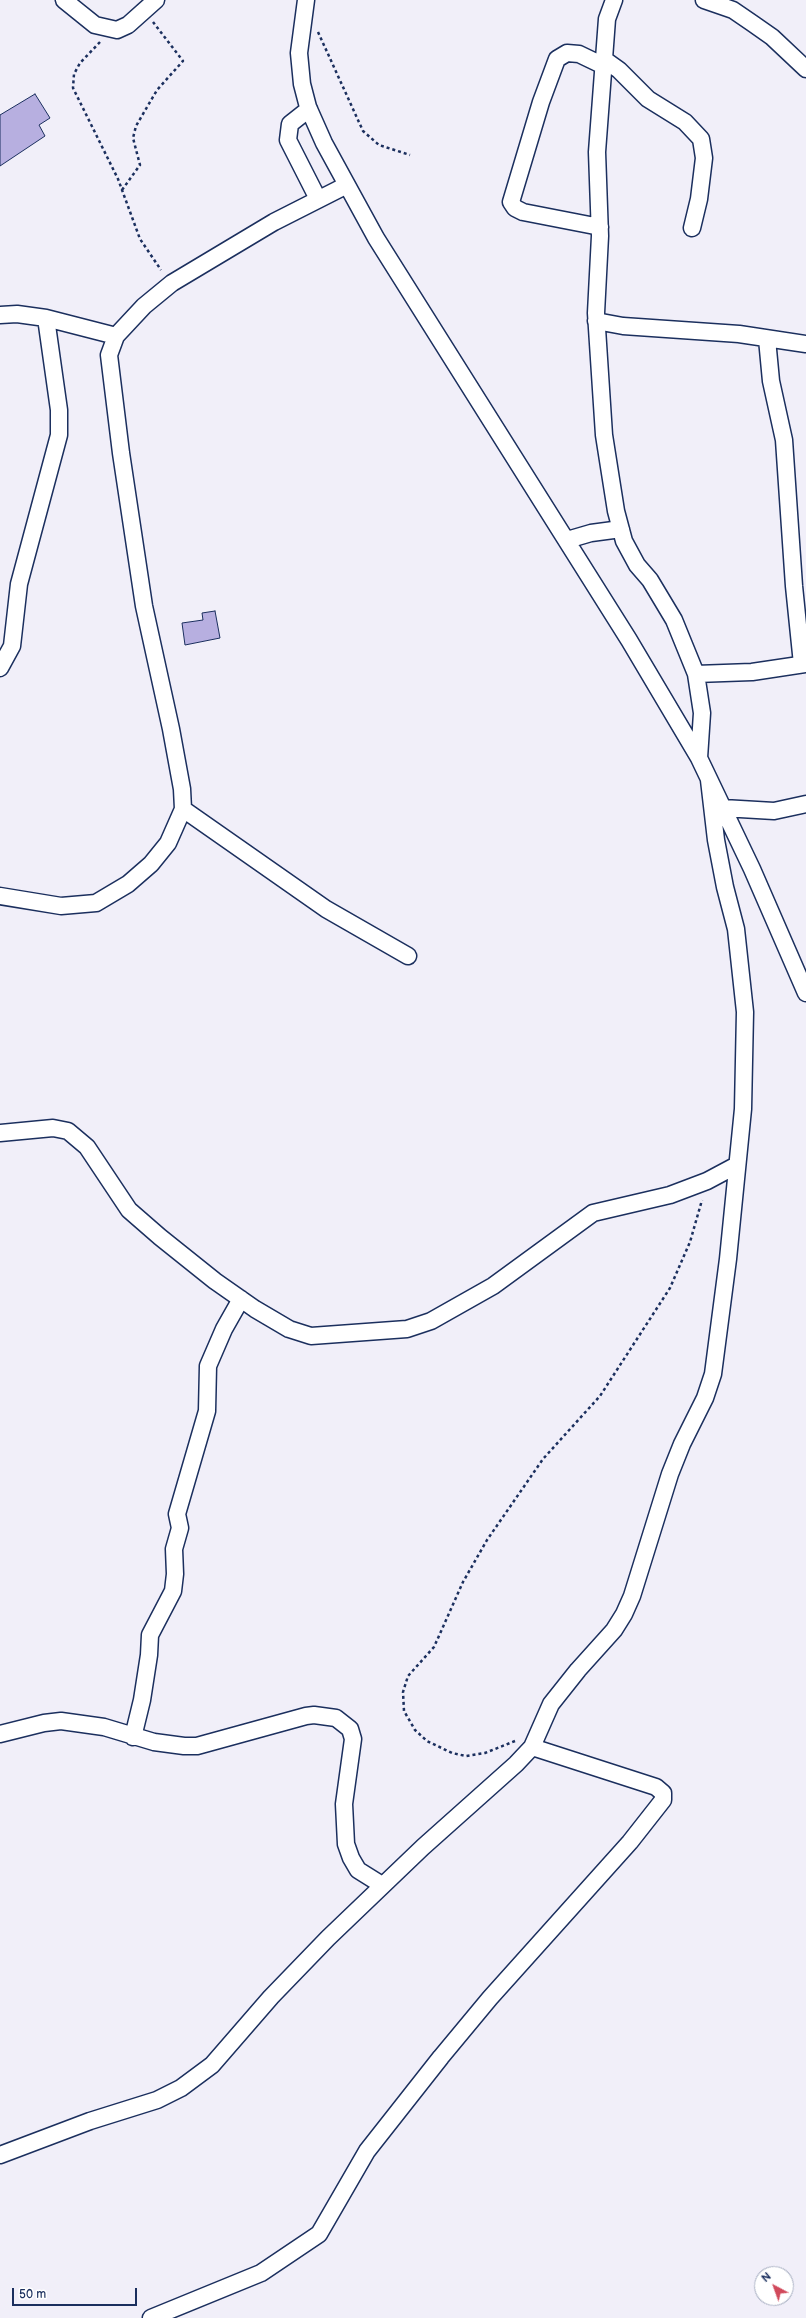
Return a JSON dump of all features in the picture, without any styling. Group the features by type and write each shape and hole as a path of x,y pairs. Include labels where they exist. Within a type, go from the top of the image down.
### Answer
{"street":[{"path":"64,0 95,25 111,30 123,29 150,5"},
{"path":"306,0 302,19 299,53 302,84 309,109 347,185 380,245 567,540 699,758 806,993"},
{"path":"614,0 607,19 597,135 596,184 600,227 596,322 604,435 616,511 624,541 637,565 650,580 674,620 696,674 702,713 699,758"},
{"path":"714,2 733,10 752,22 772,37 806,69"},
{"path":"600,227 523,212 515,208 511,202 541,102 558,59 568,53 579,54 619,70 648,99 684,122 701,139 704,158 699,198 692,228"},
{"path":"309,109 290,124 288,140 318,200"},
{"path":"0,896 62,906 96,903 128,884 151,864 168,843 183,809 182,788 171,729 144,606 123,468 109,355 116,336 144,306 172,283 274,222 347,185"},
{"path":"0,315 17,314 46,318 116,336"},
{"path":"0,668 12,646 19,584 59,435 59,410 46,318"},
{"path":"596,322 623,326 740,334 806,344"},
{"path":"696,674 752,672 804,664 794,586 784,440 771,381 767,339"},
{"path":"567,540 592,533 621,529"},
{"path":"0,2155 90,2121 157,2100 181,2088 196,2078 216,2060 271,1997 382,1885 500,1779 532,1747 551,1704 578,1670 614,1630 624,1614 632,1596 670,1474 682,1444 705,1398 713,1374 728,1259 743,1109 746,1012 736,930 725,887 716,840 710,780"},
{"path":"723,808 774,811 806,804"},
{"path":"183,809 326,909 408,956"},
{"path":"0,1133 53,1128 68,1131 87,1147 129,1210 215,1281 277,1323 304,1335 407,1329 431,1321 493,1286 593,1213 670,1195 707,1180 737,1165"},
{"path":"133,1736 142,1700 149,1655 150,1635 173,1591 175,1574 174,1549 180,1528 177,1514 207,1411 208,1366 224,1328 241,1299"},
{"path":"0,1734 44,1723 61,1721 104,1728 170,1745 197,1746 314,1714 336,1718 350,1729 352,1739 344,1804 346,1844 351,1858 358,1870 382,1885"},
{"path":"151,2318 261,2273 319,2234 367,2151 441,2057 490,1998 630,1842 663,1800 663,1793 656,1787 532,1747"}],"path":[{"path":"122,190 140,165 133,138 138,122 157,90 183,61 150,5"},
{"path":"302,19 319,33 362,131 379,145 410,155"},
{"path":"111,30 80,64 74,74 73,88 122,190 140,238 157,265 172,283"},
{"path":"532,1747 523,1741 516,1740 485,1752 466,1756 444,1750 427,1741 415,1730 404,1711 403,1692 408,1676 434,1647 463,1582 487,1540 543,1459 600,1396 670,1288 690,1242 707,1180"}],"building":[{"path":"35,94 50,118 39,125 45,136 0,166 0,115"},
{"path":"215,611 220,638 185,645 182,623 203,620 202,613"}]}
